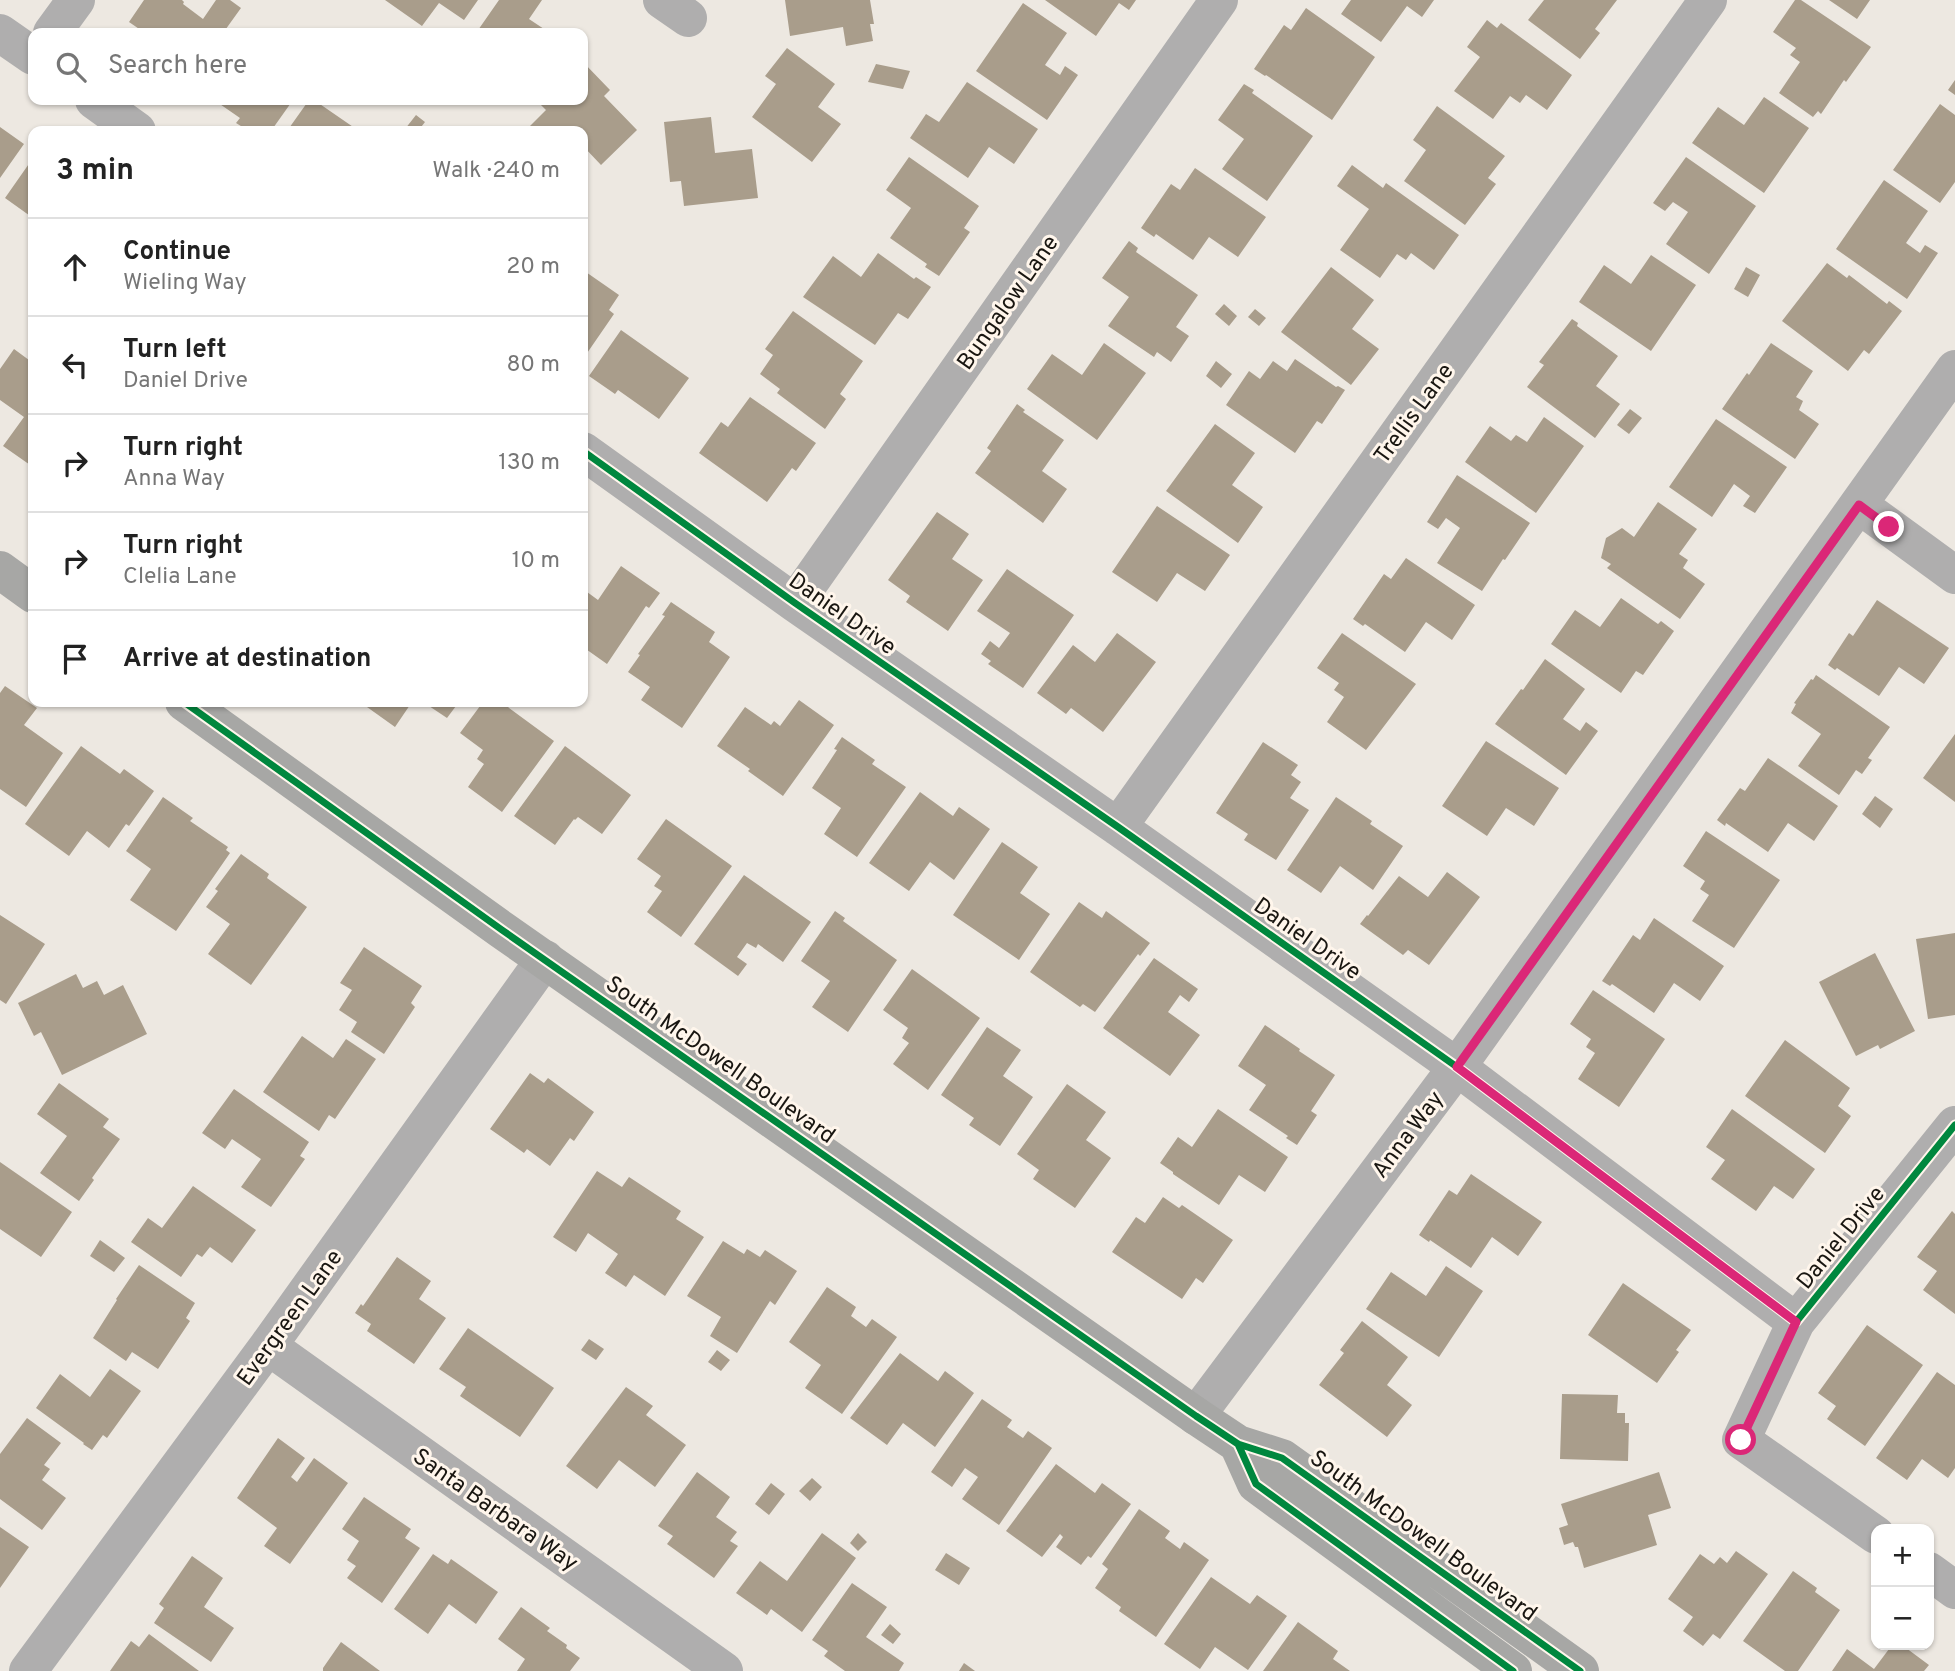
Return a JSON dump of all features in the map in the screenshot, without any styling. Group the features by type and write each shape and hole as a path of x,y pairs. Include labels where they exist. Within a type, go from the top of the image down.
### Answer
{"main road":[{"path":"0,570 28,590"},
{"name":"South McDowell Boulevard","path":"191,707 1196,1416 1238,1444 1282,1458 1580,1671"},
{"path":"1238,1444 1256,1485 1513,1671"}],"street":[{"path":"56,28 76,0"},
{"name":"Bungalow Lane","path":"794,603 1219,0"},
{"name":"Trellis Lane","path":"1118,827 1708,0"},
{"path":"0,33 28,53"},
{"path":"101,105 130,126"},
{"name":"Anna Way","path":"1196,1416 1457,1067 1955,369"},
{"name":"Daniel Drive","path":"588,455 794,603 1118,827 1457,1067 1796,1322 1955,1125"},
{"path":"1859,505 1955,575"},
{"name":"Evergreen Lane","path":"28,1671 268,1346 545,959"},
{"path":"1796,1322 1741,1440 1871,1531"},
{"name":"Santa Barbara Way","path":"268,1346 724,1671"},
{"path":"1934,1575 1955,1590"}],"building":[{"path":"144,0 182,0 183,4 203,19 216,0 230,0 241,8 227,28 138,28 129,22"},
{"path":"385,0 478,0 464,20 439,3 422,26"},
{"path":"499,0 542,0 529,19 542,28 479,28"},
{"path":"785,0 870,0 874,24 870,24 873,41 846,46 843,27 790,36"},
{"path":"1045,0 1136,0 1129,10 1119,3 1096,36"},
{"path":"1351,0 1434,0 1422,17 1407,6 1381,42 1341,14"},
{"path":"1544,0 1617,0 1595,29 1600,33 1580,59 1528,20"},
{"path":"1795,0 1801,0 1871,47 1821,114 1818,111 1813,117 1779,93 1800,62 1790,55 1796,48 1773,32"},
{"path":"1829,0 1870,0 1857,19"},
{"path":"1023,3 1067,33 1045,65 1060,75 1065,66 1078,75 1047,120 976,71"},
{"path":"1306,8 1375,57 1332,120 1254,69 1284,25 1291,30"},
{"path":"1487,20 1497,28 1501,23 1572,75 1547,110 1526,95 1520,103 1510,96 1493,119 1454,91 1480,57 1467,47"},
{"path":"787,48 835,84 818,107 841,124 812,162 752,117 776,84 765,76"},
{"path":"876,64 910,71 903,89 868,82"},
{"path":"588,67 610,90 604,96 637,130 601,165 588,151 588,126 530,126 546,110 541,105 588,105"},
{"path":"1955,80 1955,95 1948,90"},
{"path":"967,82 1038,129 1014,164 989,147 968,178 910,138 926,114 939,122"},
{"path":"1244,84 1254,90 1252,93 1313,136 1267,201 1222,169 1244,139 1218,120"},
{"path":"1764,97 1809,128 1764,193 1692,143 1718,107 1744,125"},
{"path":"1940,104 1955,115 1955,182 1940,203 1893,170"},
{"path":"221,105 289,105 275,126 241,126 236,123 240,118"},
{"path":"305,105 321,105 352,126 291,126"},
{"path":"1437,106 1505,156 1488,178 1496,184 1465,225 1404,181 1426,150 1413,140"},
{"path":"416,115 425,122 422,126 407,126"},
{"path":"711,117 715,153 752,149 758,198 684,206 681,181 670,182 664,122"},
{"path":"0,127 24,144 0,178"},
{"path":"909,157 979,206 964,228 970,232 939,276 925,267 927,264 890,238 911,208 886,190"},
{"path":"1686,157 1756,206 1709,274 1666,244 1688,212 1673,202 1665,211 1653,203"},
{"path":"28,165 28,214 5,198"},
{"path":"1352,165 1383,188 1386,183 1459,235 1434,270 1411,253 1406,260 1397,254 1380,278 1340,250 1369,209 1337,186"},
{"path":"1195,168 1266,217 1238,257 1209,237 1193,260 1156,234 1154,237 1141,228 1171,184 1180,190"},
{"path":"1884,180 1928,211 1906,243 1920,253 1925,245 1938,253 1907,299 1836,249"},
{"path":"1129,241 1138,248 1136,252 1198,295 1176,327 1189,336 1171,362 1157,352 1154,357 1108,326 1129,297 1102,278"},
{"path":"878,253 914,279 916,277 931,287 908,319 898,313 875,345 803,297 833,256 861,277"},
{"path":"1651,255 1696,285 1651,351 1579,302 1604,265 1631,284"},
{"path":"1827,263 1847,278 1849,275 1887,304 1889,301 1902,311 1869,354 1864,350 1848,371 1782,321"},
{"path":"1331,267 1374,300 1352,329 1379,349 1351,385 1281,332"},
{"path":"1746,267 1760,275 1748,297 1734,289"},
{"path":"588,273 619,295 609,310 614,314 588,352"},
{"path":"1224,304 1237,316 1229,326 1215,314"},
{"path":"1255,309 1266,318 1259,326 1248,317"},
{"path":"793,311 863,361 840,394 846,399 825,429 777,393 780,389 760,374 773,355 765,349"},
{"path":"1572,319 1578,323 1577,326 1618,356 1596,386 1620,404 1595,438 1527,387 1544,365 1539,362"},
{"path":"621,330 689,378 659,419 618,390 615,394 589,376"},
{"path":"1104,343 1146,373 1097,440 1027,389 1052,354 1082,375"},
{"path":"1771,343 1813,371 1796,397 1803,401 1799,410 1819,424 1795,459 1722,409"},
{"path":"14,349 28,359 28,464 3,446 24,417 0,400 0,369"},
{"path":"1295,359 1336,387 1345,390 1322,424 1317,421 1295,453 1226,405 1249,371 1260,379 1273,361 1287,371"},
{"path":"1216,361 1232,374 1221,388 1206,376"},
{"path":"750,397 816,443 796,471 792,468 767,502 699,453 721,422 728,427"},
{"path":"1017,404 1025,410 1023,412 1064,440 1042,471 1067,489 1043,523 975,473 991,451 987,448"},
{"path":"1630,409 1642,418 1629,434 1617,425"},
{"path":"1544,417 1584,446 1536,513 1465,462 1490,426 1511,441 1516,435 1527,442"},
{"path":"1716,419 1787,467 1755,513 1743,506 1750,496 1734,484 1712,517 1669,487"},
{"path":"1215,424 1255,453 1232,485 1263,507 1238,543 1166,491"},
{"path":"1457,475 1530,523 1482,591 1437,563 1460,528 1446,518 1438,529 1427,522"},
{"path":"1658,502 1697,529 1679,554 1688,560 1683,568 1705,584 1680,619 1607,568 1611,564 1601,558 1606,538 1622,528 1634,537"},
{"path":"1157,506 1230,555 1205,591 1177,573 1157,602 1112,572"},
{"path":"937,512 969,534 952,559 983,580 948,631 906,602 910,596 888,580"},
{"path":"1406,558 1475,605 1452,640 1426,622 1405,652 1365,624 1363,626 1353,619 1384,574 1391,579"},
{"path":"621,566 660,593 649,608 646,606 607,664 588,651 588,593 598,600"},
{"path":"1007,569 1074,615 1023,688 988,664 991,661 981,654 990,641 999,648 1010,633 977,611"},
{"path":"1621,598 1658,624 1661,621 1674,631 1643,675 1636,671 1621,693 1551,644 1575,610 1600,627"},
{"path":"1877,600 1949,648 1924,684 1899,667 1879,696 1837,668 1835,670 1828,665 1849,633 1853,636"},
{"path":"671,602 715,632 709,642 730,657 682,728 641,700 650,687 628,672 665,616 662,615"},
{"path":"1117,633 1156,662 1103,732 1071,708 1066,714 1037,693 1073,645 1095,662"},
{"path":"1342,633 1416,684 1366,750 1327,722 1344,697 1334,690 1339,683 1317,668"},
{"path":"1545,659 1585,689 1563,719 1580,731 1586,722 1598,731 1566,775 1495,724"},
{"path":"1816,675 1890,727 1868,758 1872,760 1862,774 1856,770 1839,795 1798,766 1821,734 1791,713 1796,704 1794,703"},
{"path":"5,686 28,702 28,707 37,708 24,725 63,753 26,807 0,789 0,693"},
{"path":"799,700 834,725 783,796 717,746 745,707 771,725 774,721 780,726"},
{"path":"367,707 409,707 395,727"},
{"path":"430,707 455,707 447,718"},
{"path":"479,707 508,707 554,741 502,812 468,787 484,764 477,759 483,750 460,733"},
{"path":"1955,734 1955,802 1923,778"},
{"path":"842,737 875,760 872,764 906,787 857,857 824,834 841,808 812,788 837,750 834,749"},
{"path":"1486,741 1559,788 1534,826 1506,808 1487,836 1442,806"},
{"path":"1263,742 1298,765 1291,775 1301,782 1290,798 1309,810 1276,860 1244,840 1248,834 1216,813"},
{"path":"81,746 120,774 124,769 154,791 109,848 87,831 69,856 25,824"},
{"path":"565,746 631,795 602,834 578,817 555,845 514,816"},
{"path":"1768,758 1838,806 1814,841 1788,823 1768,852 1726,823 1725,826 1717,820 1740,788 1745,791"},
{"path":"920,792 953,816 959,807 990,829 954,880 930,862 909,891 869,863"},
{"path":"1875,796 1893,809 1880,828 1862,814"},
{"path":"163,797 193,818 190,821 228,847 226,850 230,853 176,931 130,900 151,869 126,851"},
{"path":"1336,797 1403,846 1373,890 1340,866 1321,893 1287,870"},
{"path":"666,819 732,866 681,937 647,912 662,891 654,886 661,876 637,859"},
{"path":"1706,831 1780,880 1734,948 1692,921 1709,895 1700,889 1705,881 1683,866"},
{"path":"1002,842 1038,867 1020,893 1050,914 1019,960 953,915"},
{"path":"241,854 269,874 267,878 307,907 251,985 208,954 230,924 206,907 218,891 215,889"},
{"path":"1447,872 1480,897 1429,965 1408,950 1403,955 1360,924 1399,876 1428,897"},
{"path":"744,875 811,922 783,962 758,944 756,948 747,943 737,957 747,964 738,976 694,944"},
{"path":"1079,902 1102,918 1106,911 1150,943 1140,956 1138,954 1095,1012 1083,1004 1080,1007 1030,972"},
{"path":"835,911 845,918 843,921 897,960 848,1032 812,1007 830,981 801,961"},
{"path":"0,915 45,944 6,1004 0,1000"},
{"path":"1654,918 1724,966 1700,1001 1674,983 1654,1013 1612,984 1610,986 1602,981 1633,935 1640,940"},
{"path":"1955,933 1955,1015 1928,1019 1916,939"},
{"path":"364,947 422,986 411,1003 415,1007 384,1054 351,1032 357,1022 339,1010 352,990 340,983"},
{"path":"1875,953 1915,1031 1880,1049 1878,1045 1856,1056 1819,982"},
{"path":"1154,958 1198,989 1189,1002 1180,995 1168,1012 1200,1035 1170,1076 1103,1028"},
{"path":"912,969 980,1018 928,1090 893,1064 909,1043 902,1038 908,1028 883,1010"},
{"path":"76,974 83,988 97,981 104,995 123,985 147,1034 62,1075 41,1032 34,1036 18,1003"},
{"path":"1593,990 1665,1039 1619,1107 1578,1079 1595,1053 1586,1047 1591,1039 1570,1024"},
{"path":"1265,1025 1335,1075 1311,1111 1317,1115 1297,1145 1249,1110 1266,1085 1238,1066"},
{"path":"987,1027 1021,1050 1003,1076 1033,1097 1000,1146 969,1125 974,1118 941,1095"},
{"path":"302,1036 333,1058 346,1039 376,1059 335,1119 329,1115 319,1131 263,1092"},
{"path":"1785,1040 1850,1088 1838,1106 1851,1116 1825,1153 1745,1096"},
{"path":"530,1073 544,1083 548,1078 594,1112 574,1141 570,1138 550,1166 527,1149 524,1153 490,1129"},
{"path":"59,1083 109,1119 103,1127 120,1139 79,1201 40,1173 67,1136 37,1114"},
{"path":"1067,1084 1106,1112 1086,1140 1111,1158 1075,1208 1033,1179 1039,1170 1017,1154"},
{"path":"234,1089 309,1142 300,1156 305,1159 271,1207 241,1187 261,1159 232,1139 225,1149 202,1133"},
{"path":"1218,1109 1288,1157 1265,1192 1239,1175 1219,1205 1160,1163 1178,1137 1192,1147"},
{"path":"1732,1109 1815,1169 1793,1199 1774,1186 1756,1211 1711,1179 1725,1160 1706,1147"},
{"path":"0,1162 72,1212 41,1257 0,1229"},
{"path":"597,1171 622,1187 629,1177 681,1211 676,1219 704,1237 665,1296 634,1275 626,1287 605,1273 618,1254 588,1233 576,1252 553,1237"},
{"path":"1471,1174 1542,1222 1518,1256 1492,1237 1471,1268 1419,1235 1449,1190 1457,1195"},
{"path":"193,1186 256,1230 232,1263 210,1247 202,1257 197,1254 181,1277 131,1242 148,1218 162,1228"},
{"path":"1163,1197 1179,1208 1182,1205 1233,1240 1203,1283 1196,1278 1182,1299 1112,1252 1136,1217 1145,1223"},
{"path":"1952,1211 1955,1214 1955,1314 1923,1290 1937,1271 1917,1257"},
{"path":"100,1240 125,1258 114,1272 90,1256"},
{"path":"723,1241 744,1254 747,1249 760,1257 765,1250 797,1271 775,1305 770,1301 737,1353 710,1336 721,1317 687,1296"},
{"path":"397,1257 431,1281 419,1299 446,1318 414,1364 367,1331 371,1324 355,1313 361,1304 363,1306"},
{"path":"139,1265 195,1303 186,1318 190,1321 158,1369 132,1352 126,1361 93,1338"},
{"path":"1446,1266 1483,1291 1439,1357 1366,1309 1391,1272 1426,1296"},
{"path":"1623,1283 1691,1330 1657,1383 1588,1335"},
{"path":"827,1287 856,1307 851,1316 866,1327 872,1319 897,1337 842,1414 805,1388 821,1365 789,1342"},
{"path":"1362,1321 1408,1357 1387,1385 1412,1405 1387,1437 1319,1385 1344,1353 1340,1350"},
{"path":"1867,1325 1923,1365 1865,1446 1827,1419 1836,1406 1818,1393"},
{"path":"468,1328 554,1388 520,1437 460,1396 466,1387 439,1369"},
{"path":"589,1339 604,1349 596,1360 581,1350"},
{"path":"717,1350 730,1360 721,1371 708,1362"},
{"path":"900,1353 938,1381 945,1371 974,1393 935,1447 903,1423 887,1445 850,1418"},
{"path":"110,1369 141,1391 107,1438 103,1435 92,1450 36,1408 60,1374 90,1397"},
{"path":"1937,1372 1955,1385 1955,1468 1948,1478 1922,1459 1907,1480 1876,1458"},
{"path":"626,1387 653,1406 646,1415 686,1445 655,1487 619,1460 597,1489 566,1466"},
{"path":"1562,1394 1618,1395 1617,1413 1625,1413 1625,1423 1629,1423 1628,1461 1560,1459"},
{"path":"982,1399 1012,1420 1007,1427 1023,1438 1028,1431 1052,1448 999,1525 962,1499 978,1477 965,1468 952,1487 931,1472"},
{"path":"27,1418 61,1443 44,1465 50,1469 42,1480 66,1498 42,1530 0,1499 0,1454"},
{"path":"278,1438 305,1458 291,1477 297,1482 314,1458 348,1483 290,1564 264,1546 277,1528 237,1498"},
{"path":"1056,1464 1095,1493 1102,1483 1131,1504 1091,1558 1088,1556 1081,1565 1056,1547 1063,1537 1060,1534 1042,1557 1006,1531"},
{"path":"697,1472 730,1497 716,1517 737,1532 730,1541 738,1546 714,1578 667,1544 673,1536 658,1526"},
{"path":"1659,1472 1671,1508 1648,1515 1657,1545 1584,1568 1578,1547 1575,1547 1573,1542 1564,1545 1559,1528 1568,1525 1561,1504"},
{"path":"812,1478 822,1487 810,1501 799,1491"},
{"path":"771,1483 785,1494 769,1515 755,1504"},
{"path":"364,1497 411,1529 405,1538 420,1548 382,1603 347,1578 356,1566 347,1560 359,1541 342,1529"},
{"path":"1139,1509 1170,1531 1165,1538 1180,1549 1184,1542 1209,1560 1156,1637 1119,1611 1121,1607 1095,1588 1108,1569 1102,1564"},
{"path":"0,1527 29,1547 0,1588"},
{"path":"822,1533 856,1558 802,1632 771,1609 767,1615 736,1593 760,1561 787,1581"},
{"path":"858,1533 867,1542 858,1551 850,1543"},
{"path":"1736,1551 1768,1574 1720,1639 1713,1634 1703,1646 1683,1631 1693,1617 1668,1599 1700,1554 1714,1564 1720,1557 1727,1563"},
{"path":"946,1553 970,1568 959,1585 935,1570"},
{"path":"433,1554 448,1564 451,1559 498,1592 476,1624 449,1604 428,1634 394,1609"},
{"path":"192,1556 223,1578 204,1607 234,1628 211,1662 154,1623 164,1608 159,1604"},
{"path":"1793,1571 1817,1588 1815,1592 1840,1610 1798,1671 1785,1671 1743,1641"},
{"path":"1211,1577 1250,1604 1257,1595 1287,1616 1248,1670 1215,1647 1200,1669 1164,1644"},
{"path":"852,1583 887,1607 866,1637 904,1663 899,1671 845,1671 824,1656 828,1651 812,1640"},
{"path":"521,1607 550,1628 547,1631 580,1658 570,1671 517,1671 525,1659 498,1639"},
{"path":"1298,1622 1338,1651 1333,1659 1350,1671 1263,1671"},
{"path":"890,1624 901,1634 893,1644 881,1635"},
{"path":"149,1634 199,1671 110,1671 131,1641 139,1647"},
{"path":"341,1642 380,1671 323,1671"},
{"path":"1847,1649 1874,1669 1888,1650 1909,1650 1929,1665 1924,1671 1832,1671"},
{"path":"964,1663 975,1671 959,1671"}],"cycle path":[{"path":"588,455 1457,1067 1796,1322 1955,1125"},
{"path":"191,707 502,930 1196,1416 1238,1444 1282,1458 1580,1671"},
{"path":"1238,1444 1256,1484 1513,1671"}],"route":[{"path":"1741,1440 1796,1322 1457,1067 1859,505 1889,527"}]}
